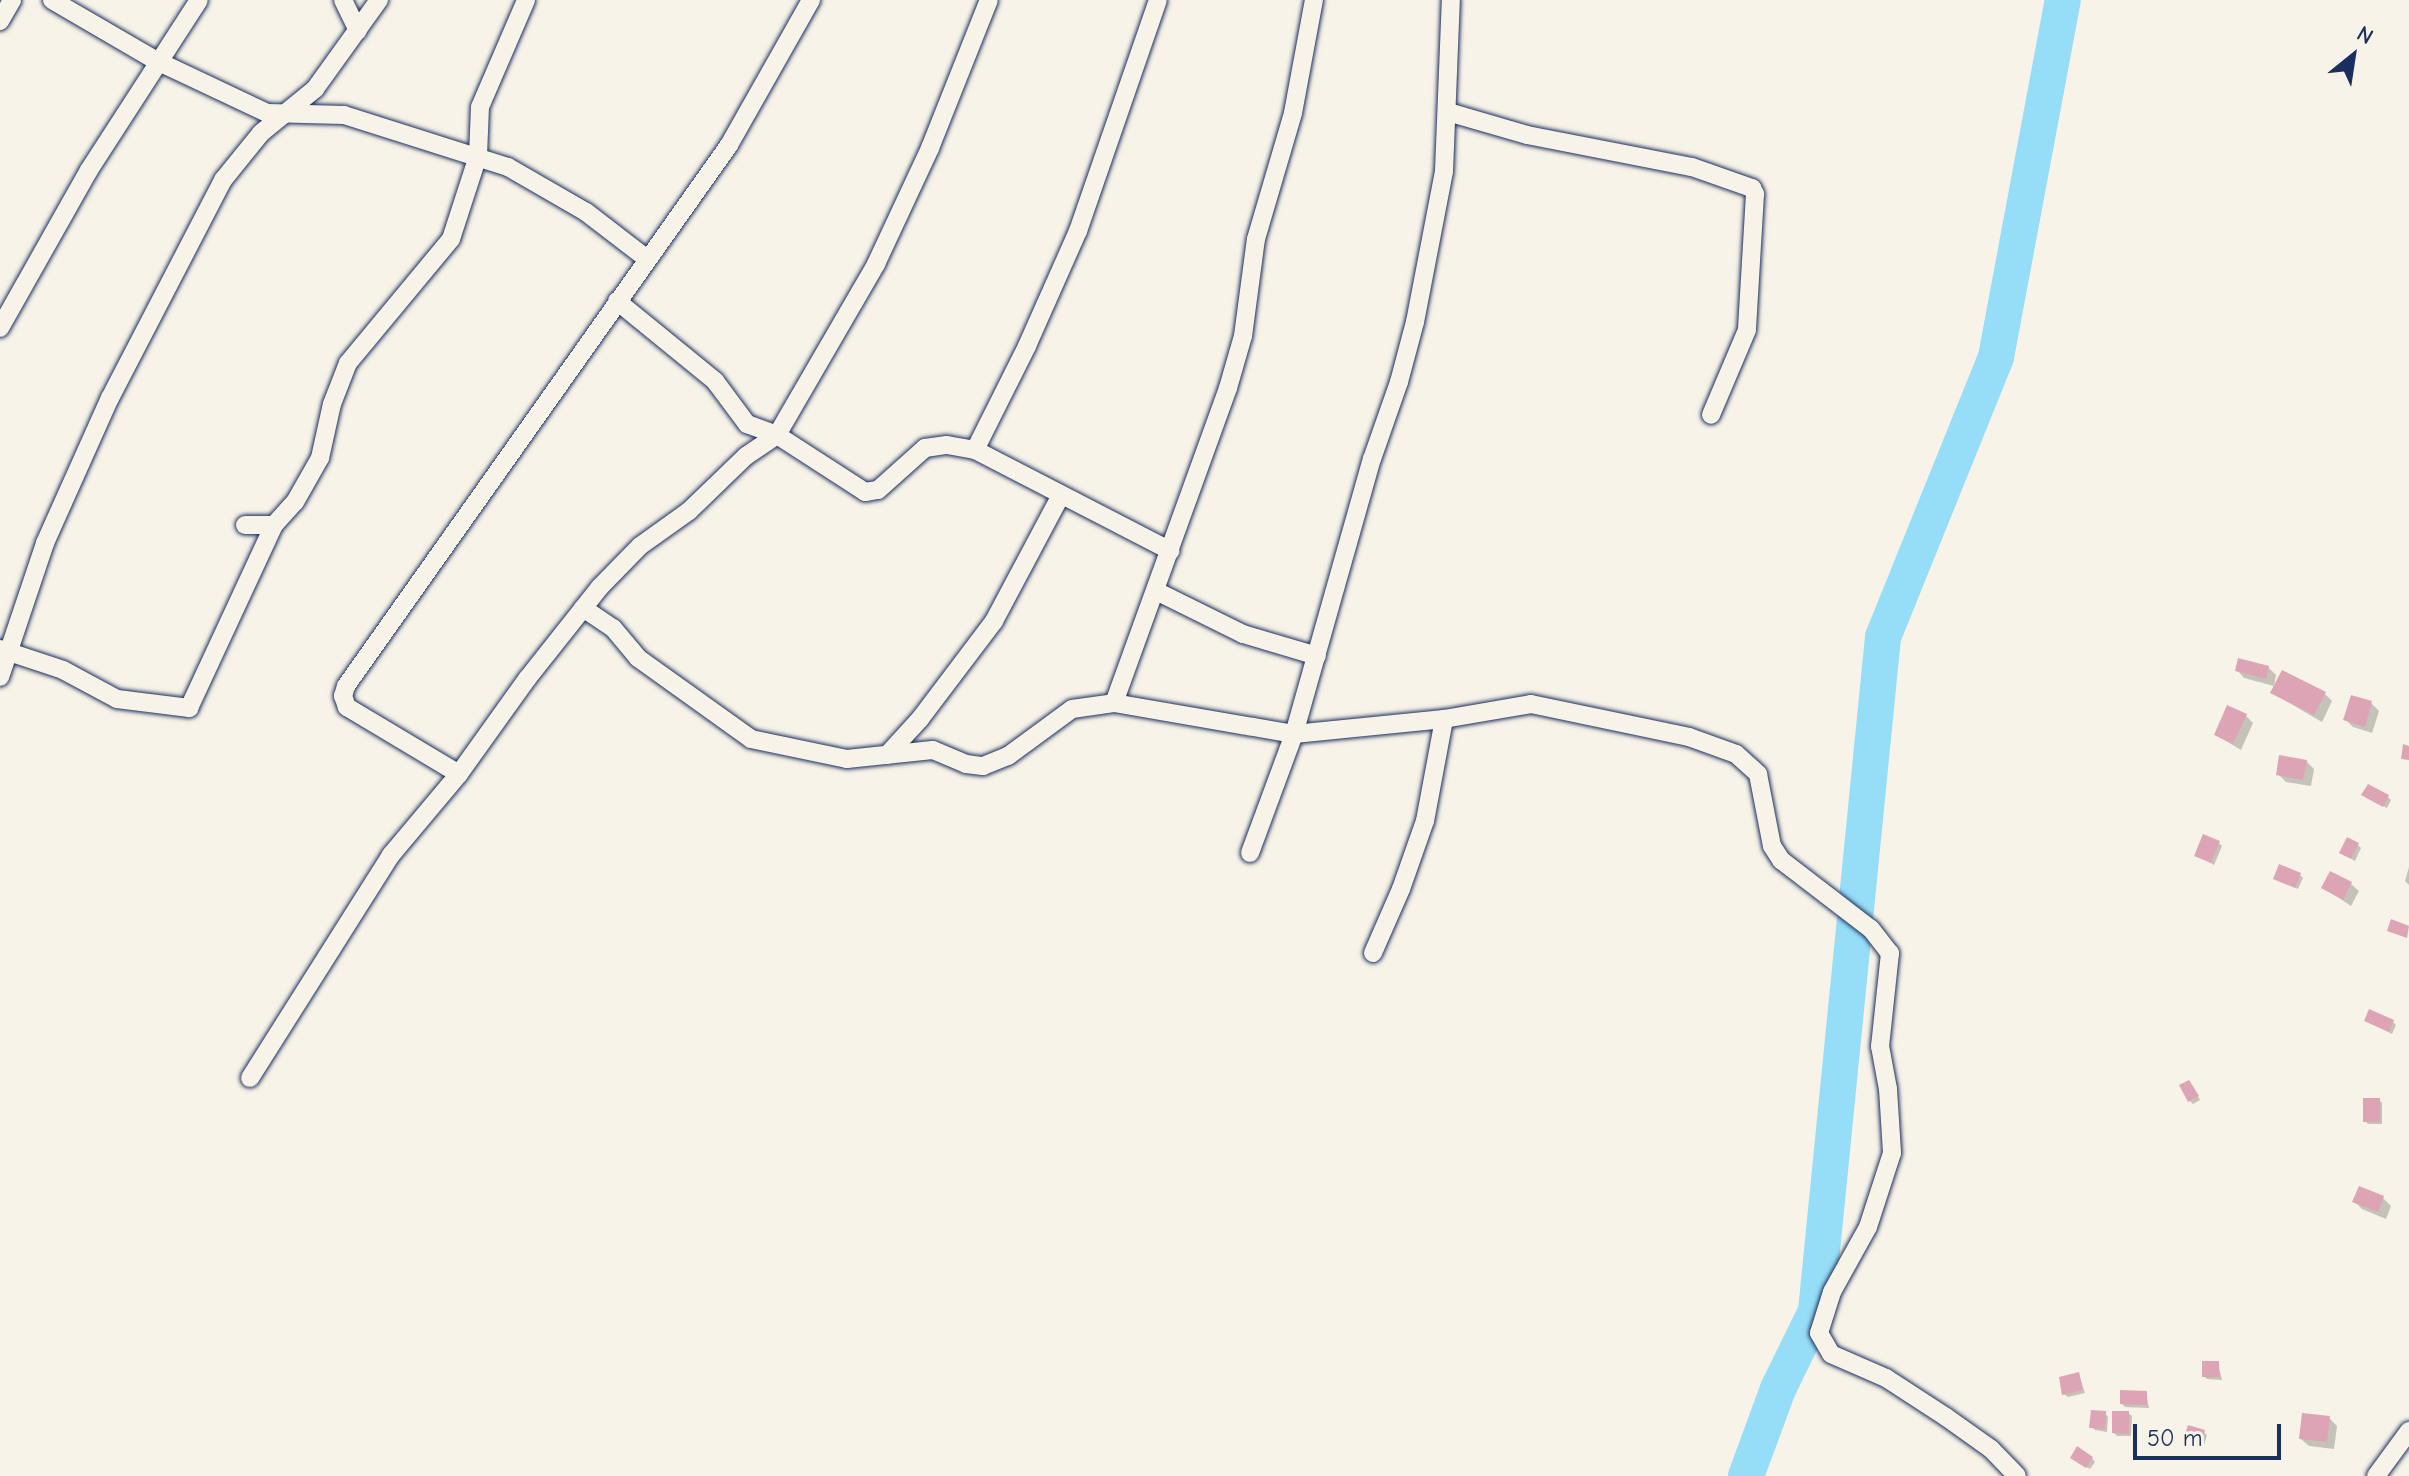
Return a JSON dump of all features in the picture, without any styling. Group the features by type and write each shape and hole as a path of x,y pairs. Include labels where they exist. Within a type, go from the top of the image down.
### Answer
{"street":[{"path":"0,21 12,0"},
{"path":"52,0 157,61 267,113 344,115 508,167 586,212 647,259"},
{"path":"0,328 89,170 199,0"},
{"path":"343,0 358,31"},
{"path":"0,677 5,650 45,543 116,385 223,180 261,133 315,89 379,0"},
{"path":"5,650 63,670 117,699 189,708 274,525 295,502 320,458 332,404 348,363 451,239 478,156 480,107 526,0"},
{"path":"459,774 347,707 343,696 352,677 729,145 811,0"},
{"path":"250,1078 391,855 459,774 583,608 640,546 689,511 746,456 777,435 876,264 930,148 988,0"},
{"path":"975,450 1027,346 1078,231 1158,0"},
{"path":"1114,703 1171,551 1243,336 1256,239 1293,113 1314,0"},
{"path":"1250,853 1294,734 1372,459 1399,382 1415,322 1444,171 1451,0"},
{"path":"1448,112 1527,135 1692,167 1752,188 1755,194 1747,330 1711,415"},
{"path":"617,301 715,381 747,424 777,435 868,492 878,490 925,448 947,445 975,450 1060,497 1171,551"},
{"path":"887,755 920,719 994,621 1060,497"},
{"path":"245,525 274,525"},
{"path":"1156,591 1243,634 1317,656"},
{"path":"583,608 613,628 638,658 751,739 847,759 933,750 966,764 983,766 1008,756 1072,709 1114,703 1294,734 1444,719 1531,704 1715,744 1736,754 1758,774 1772,846 1781,860 1871,929 1885,944 1891,965 1880,1046 1888,1089 1892,1153 1868,1227 1832,1292 1819,1333 1831,1354 1886,1378 1946,1417 1991,1449 2017,1476"},
{"path":"1373,953 1425,821 1444,719"},
{"path":"2376,1476 2409,1431"}],"building":[{"path":"2238,658 2269,666 2266,679 2235,671"},
{"path":"2282,670 2326,692 2314,715 2270,693"},
{"path":"2351,695 2372,701 2365,727 2343,720"},
{"path":"2227,705 2247,714 2233,744 2214,735"},
{"path":"2403,744 2409,746 2409,760 2401,759"},
{"path":"2279,755 2307,760 2303,780 2276,775"},
{"path":"2368,784 2389,795 2383,807 2361,795"},
{"path":"2203,834 2220,841 2211,863 2194,856"},
{"path":"2347,837 2359,843 2351,859 2339,853"},
{"path":"2279,864 2301,873 2295,888 2273,879"},
{"path":"2330,871 2352,882 2343,900 2321,888"},
{"path":"2391,919 2409,926 2407,938 2387,931"},
{"path":"2369,1009 2394,1020 2389,1032 2364,1021"},
{"path":"2189,1080 2199,1096 2188,1102 2179,1085"},
{"path":"2363,1098 2380,1098 2380,1122 2363,1122"},
{"path":"2359,1186 2384,1196 2378,1212 2352,1202"},
{"path":"2202,1361 2219,1361 2219,1377 2202,1377"},
{"path":"2079,1372 2083,1390 2062,1395 2059,1377"},
{"path":"2120,1390 2147,1391 2147,1405 2120,1404"},
{"path":"2091,1410 2106,1411 2105,1429 2089,1428"},
{"path":"2112,1411 2129,1411 2129,1434 2112,1433"},
{"path":"2302,1413 2330,1416 2327,1442 2299,1439"},
{"path":"2188,1425 2205,1430 2201,1443 2184,1438"},
{"path":"2077,1446 2093,1457 2086,1468 2070,1458"}],"waterway":[{"path":"1746,1476 1778,1389 1816,1311 1883,637 1996,357 2063,0"}]}
